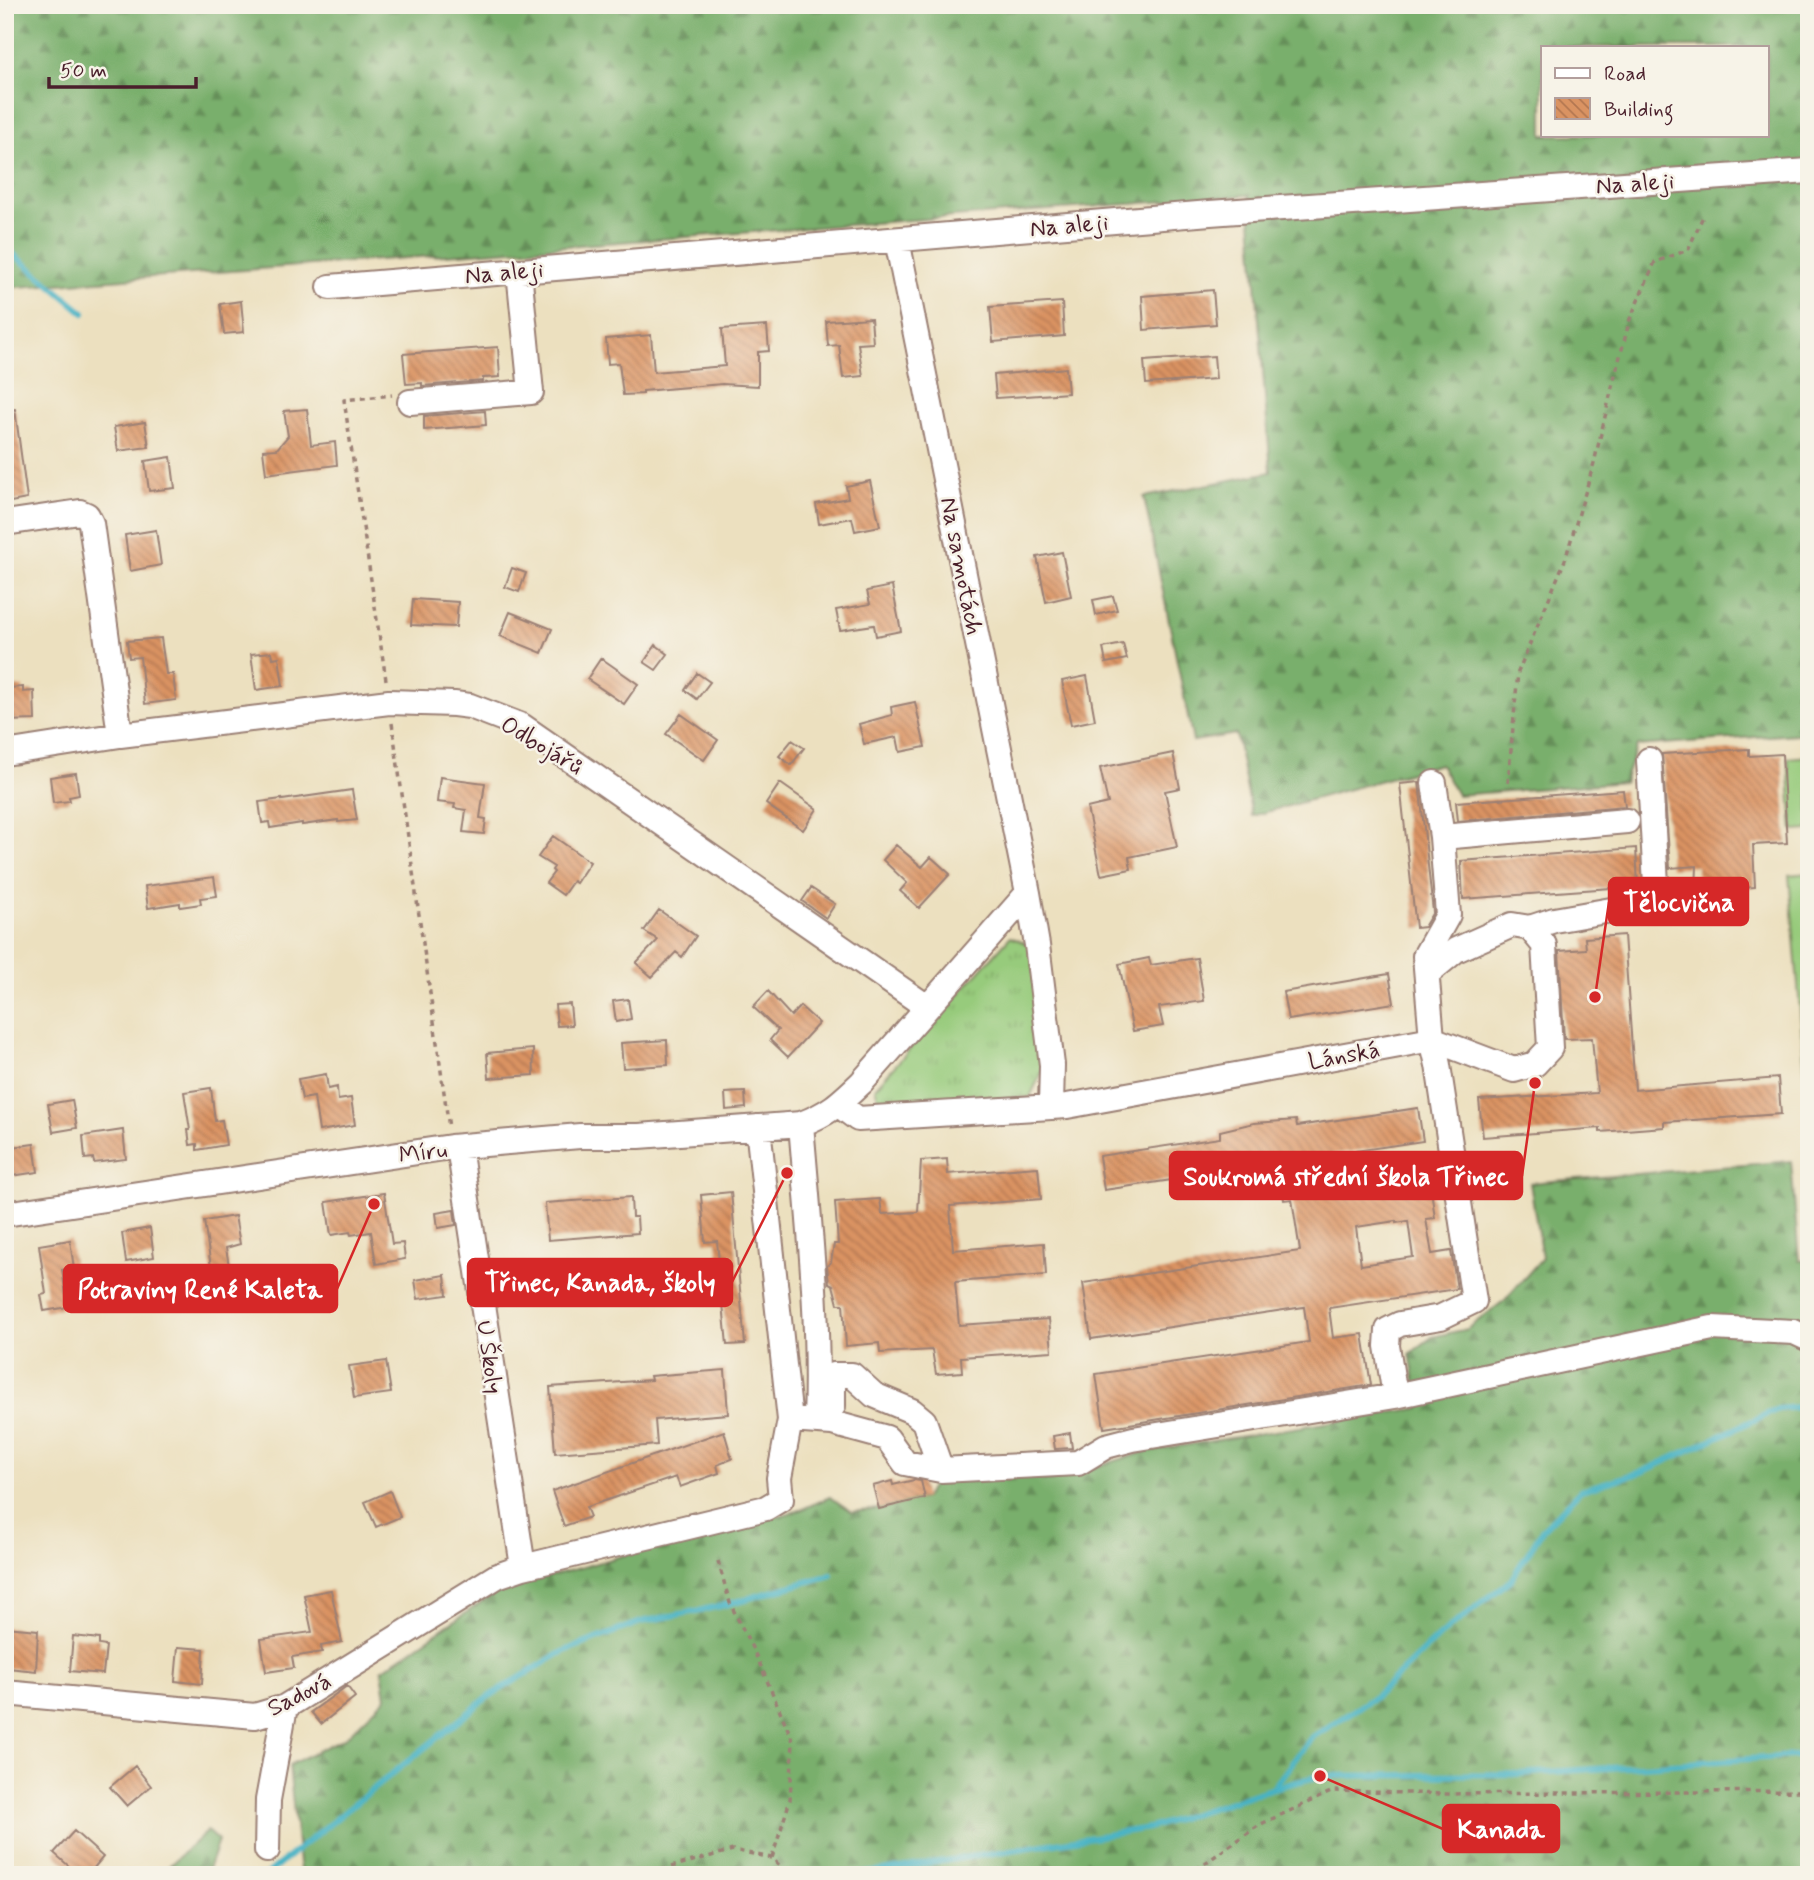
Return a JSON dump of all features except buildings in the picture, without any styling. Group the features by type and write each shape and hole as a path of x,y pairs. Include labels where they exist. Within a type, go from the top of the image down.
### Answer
{"street":[{"name":"Na aleji","path":"330,287 1210,213 1809,171"},
{"name":"Na samotách","path":"897,240 1028,893 1052,1065 1051,1105"},
{"path":"410,402 531,392 519,271"},
{"path":"5,523 80,512 87,515 91,523 120,735"},
{"name":"Odbojářů","path":"5,754 120,735 389,702 470,706 522,726 927,1007"},
{"path":"1427,973 1456,950 1512,925 1530,928 1554,920 1657,902 1649,760"},
{"path":"1395,1396 1387,1346 1388,1330 1400,1324 1441,1317 1474,1301 1432,1039 1425,956 1448,915 1442,837 1434,783"},
{"path":"1442,837 1627,821"},
{"path":"839,1105 1028,893"},
{"path":"1432,1039 1514,1070 1535,1064 1550,1048 1544,945 1530,928"},
{"name":"Lánská","path":"839,1105 858,1119 1066,1105 1432,1039"},
{"name":"Míru","path":"5,1214 455,1147 580,1136 639,1136 801,1124 839,1105"},
{"path":"801,1124 812,1264 817,1385 824,1422"},
{"path":"758,1127 790,1420 824,1422 887,1438 905,1463 941,1470 1079,1463 1106,1446 1133,1439 1395,1396 1712,1328 1794,1332 1809,1339"},
{"name":"U Školy","path":"455,1147 523,1567"},
{"path":"824,1422 833,1375 852,1375 874,1395 912,1411 924,1421 941,1470"},
{"name":"Sadová","path":"5,1693 254,1717 285,1707 497,1576 523,1567 766,1508 781,1499 779,1478 790,1420"},
{"path":"267,1850 268,1800 285,1707"}],"path":[{"path":"1508,783 1518,672 1565,560 1594,463 1630,319 1655,262 1688,250 1704,214"},
{"path":"410,402 397,394 344,400 455,1147"},
{"path":"718,1561 730,1603 793,1741 790,1800 772,1858"},
{"path":"1188,1875 1261,1824 1333,1791 1444,1794 1809,1791"},
{"path":"642,1875 733,1850 772,1858 789,1875"}],"green space":[{"path":"5,5 1809,5 1809,733 1637,746 1624,782 1457,795 1440,764 1252,816 1236,734 1193,741 1144,497 1271,472 1249,195 5,288"},
{"path":"1809,756 1809,830 1793,831 1788,758"},
{"path":"1809,873 1809,1121 1789,875"},
{"path":"1010,937 1031,945 1046,1063 1030,1097 881,1105 875,1088"},
{"path":"1791,1161 1799,1261 1809,1260 1809,1875 301,1875 289,1765 346,1737 386,1698 382,1670 498,1591 646,1549 798,1511 830,1497 852,1512 879,1509 925,1498 935,1480 1082,1471 1148,1451 1420,1408 1410,1354 1432,1337 1467,1329 1505,1300 1542,1258 1530,1183"},
{"path":"207,1831 218,1841 206,1875 162,1875 170,1865"}],"waterway":[{"path":"5,247 84,313"},
{"path":"1273,1788 1311,1738 1376,1696 1439,1636 1511,1580 1543,1529 1581,1490 1642,1472 1778,1409 1809,1406"},
{"path":"266,1875 488,1697 562,1652 641,1622 721,1606 831,1575"},
{"path":"857,1875 1149,1828 1273,1788 1320,1776 1517,1774 1809,1755"}],"place":[{"name":"Tělocvična","path":"1595,997"},
{"name":"Soukromá střední škola Třinec","path":"1535,1083"},
{"name":"Třinec, Kanada, školy","path":"787,1173"},
{"name":"Potraviny René Kaleta","path":"374,1204"},
{"name":"Kanada","path":"1320,1776"}]}
